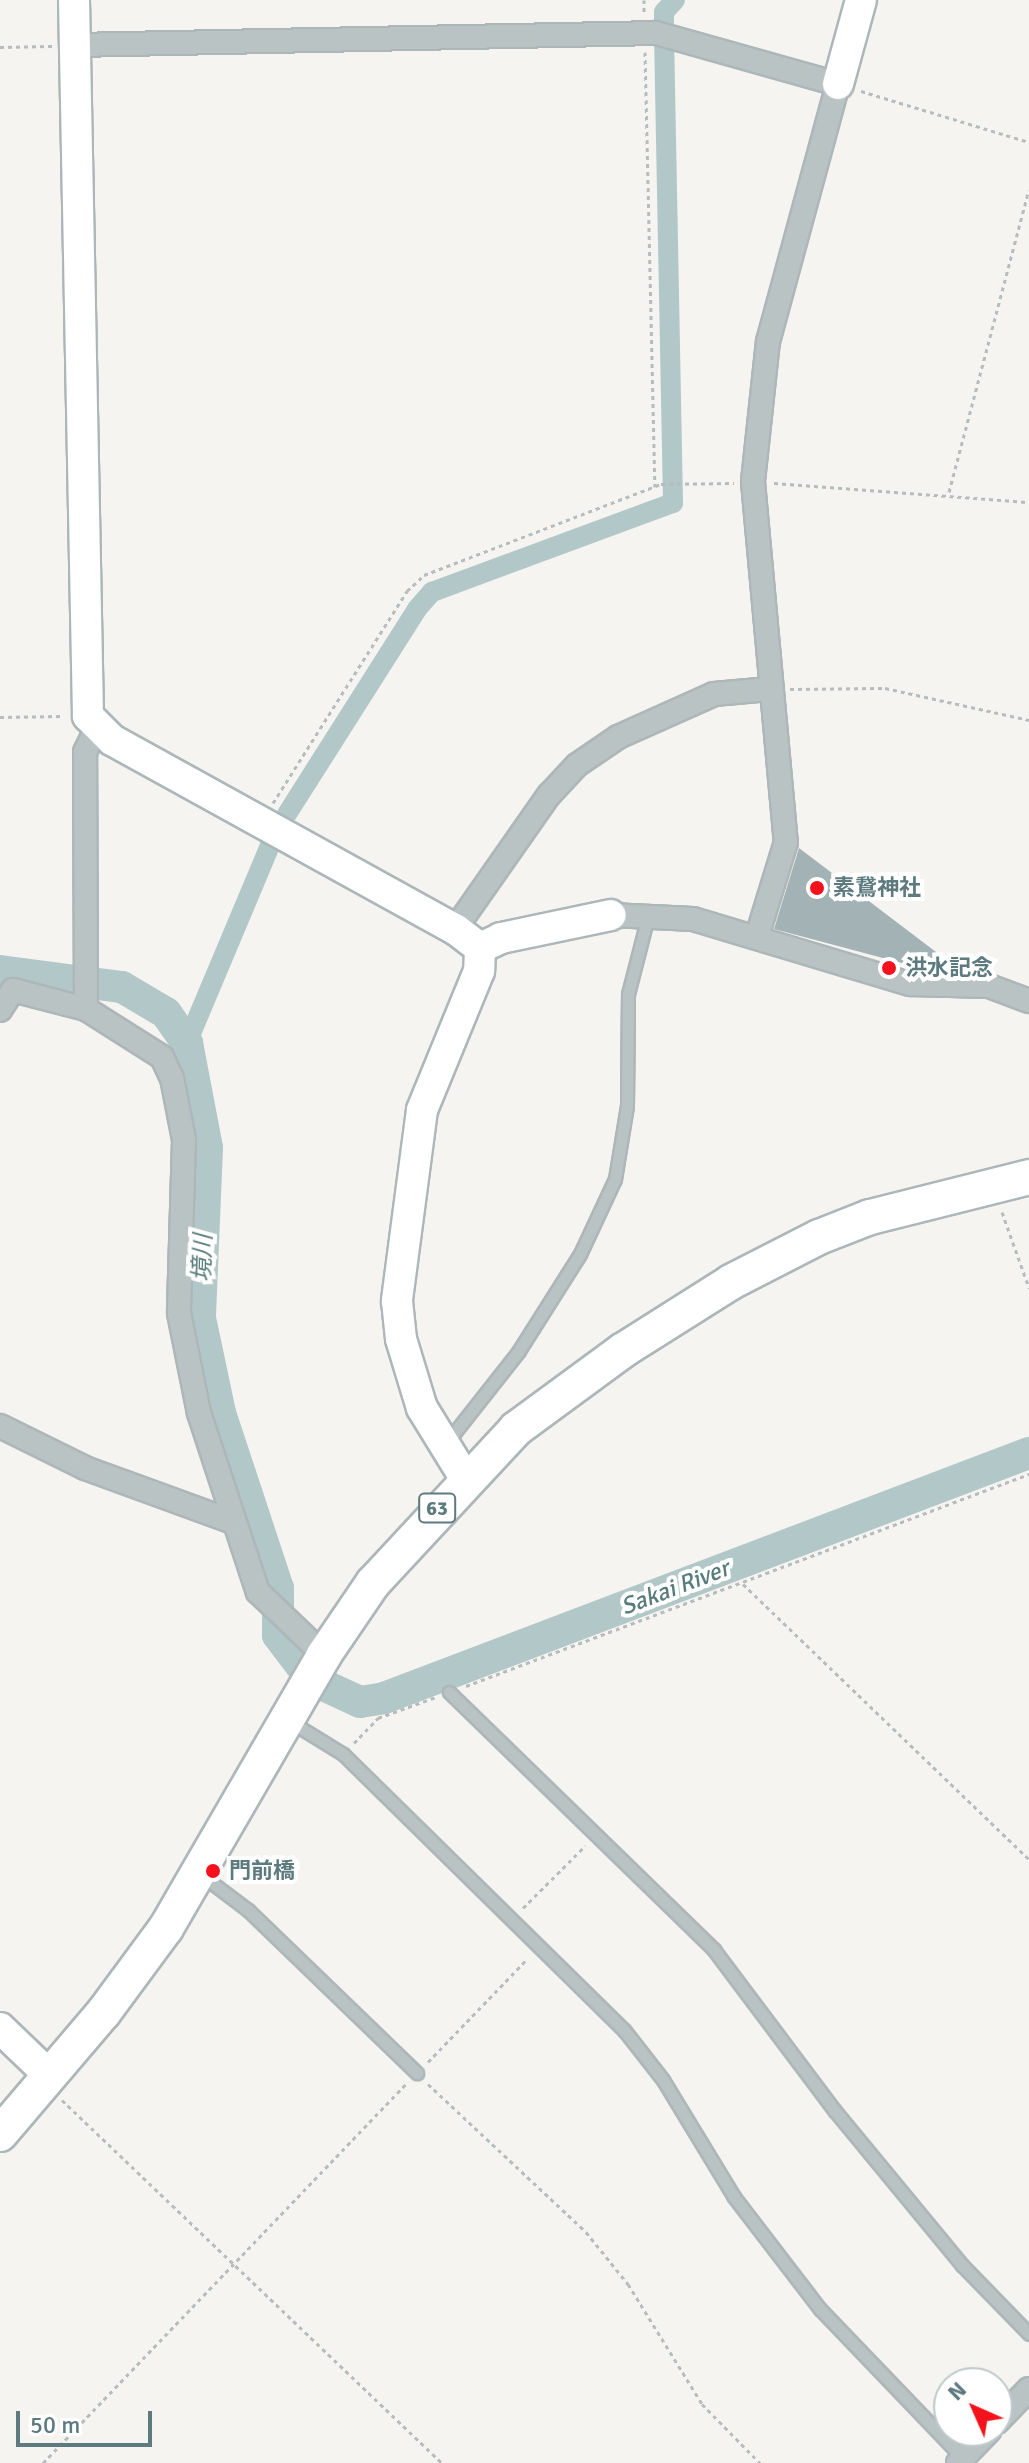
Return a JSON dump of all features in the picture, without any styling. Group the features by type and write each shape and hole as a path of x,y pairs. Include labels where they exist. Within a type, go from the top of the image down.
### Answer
{"main road":[{"name":"63","path":"0,2134 136,1971 200,1874 324,1655 389,1562 465,1478 545,1406 731,1282 870,1217 1029,1177"}],"street":[{"path":"74,0 92,722 85,752 86,1002"},
{"path":"757,936 786,842 753,482 768,341 861,0"},
{"path":"75,45 675,36 838,84"},
{"path":"455,929 549,795 577,765 618,737 714,694 770,689"},
{"path":"92,722 261,822 455,929 480,948"},
{"path":"480,948 501,938 611,915 693,919 910,984 989,986 1029,1001"},
{"path":"465,1478 444,1446 410,1376 399,1326 398,1265 422,1110 479,971 480,948"},
{"path":"0,1010 13,990 86,1002 162,1057 172,1078 184,1140 179,1313 185,1355 233,1522 258,1592 287,1625 324,1655"},
{"path":"0,1426 85,1468 233,1522"},
{"path":"0,2028 50,2076"},
{"path":"1013,2406 1029,2389"}],"lane":[{"path":"444,1446 518,1352 580,1254 615,1179 627,1106 628,994 648,916"},
{"path":"449,1692 714,1950 835,2111 962,2265 1029,2334"},
{"path":"287,1720 343,1754 624,2030 663,2080 734,2197 820,2309 960,2461"},
{"path":"200,1874 248,1910 417,2073"}],"path":[{"path":"644,0 655,487"},
{"path":"0,47 75,45"},
{"path":"838,84 1029,142"},
{"path":"949,493 1029,190"},
{"path":"261,822 407,591 424,575 661,484 753,482 949,493 1029,502"},
{"path":"770,689 885,688 1029,720"},
{"path":"0,717 92,722"},
{"path":"995,1185 1029,1288"},
{"path":"343,1754 378,1718 1029,1474"},
{"path":"742,1584 1029,1859"},
{"path":"512,1920 595,1835"},
{"path":"43,2463 539,1947"},
{"path":"417,2073 586,2232 628,2284 702,2404 760,2463"},
{"path":"50,2076 56,2094 442,2463"}],"building":[{"name":"素鵞神社","path":"799,848 936,952 928,970 774,929"}],"waterway":[{"path":"664,29 664,12 675,0"},
{"path":"287,814 417,609 432,592 673,503 664,42"},
{"path":"187,1043 270,846"},
{"name":"境川","path":"0,971 122,987 166,1013 187,1043 207,1148 200,1318 220,1413 278,1588 278,1635 301,1666"},
{"name":"Sakai River","path":"321,1684 360,1702 384,1698 1029,1453"}],"place":[{"name":"素鵞神社","path":"817,888"},
{"name":"洪水記念","path":"889,968"},
{"name":"門前橋","path":"213,1871"}]}
